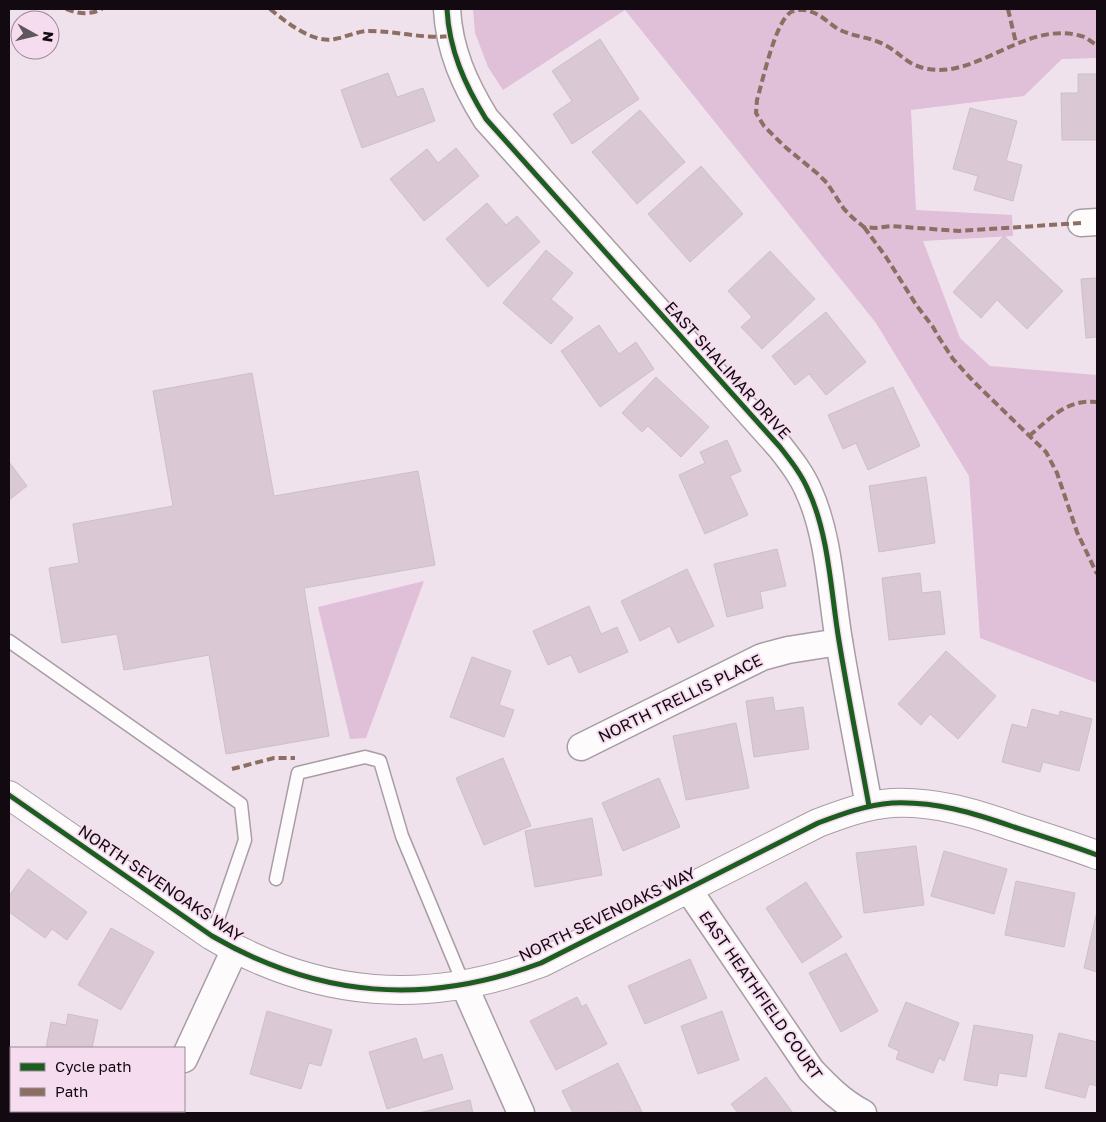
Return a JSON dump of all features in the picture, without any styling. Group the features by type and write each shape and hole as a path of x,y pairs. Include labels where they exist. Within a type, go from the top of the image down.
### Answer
{"street":[{"name":"EAST SHALIMAR DRIVE","path":"447,9 453,49 461,73 472,97 486,119 780,447 796,468 809,492 818,517 824,543 839,642 868,806"},
{"name":"NORTH TRELLIS PLACE","path":"581,746 762,656 839,642"},
{"name":"NORTH SEVENOAKS WAY","path":"9,795 224,943 259,961 309,978 335,984 360,988 396,990 464,985 516,972 541,963 818,823 868,806 891,803 920,803 947,806 1097,854"},
{"name":"EAST HEATHFIELD COURT","path":"688,890 812,1070 828,1089 849,1106 863,1113"},
{"path":"185,1056 224,943"},
{"path":"464,985 521,1113"}],"lane":[{"path":"9,641 241,804 244,840 224,943"},
{"path":"276,878 298,773 365,757 380,761 400,830 464,985"}],"shaded area":[{"path":"473,9 1097,9 1097,58 1062,59 1024,96 911,110 916,210 1012,215 1013,236 923,241 960,338 990,366 1097,375 1097,683 980,638 969,476 876,323 625,10 503,90 488,67 475,33"},
{"path":"424,581 366,738 350,739 318,607"}],"building":[{"path":"600,39 639,99 572,144 553,114 572,101 552,71"},
{"path":"388,73 397,97 423,88 435,121 362,148 341,90"},
{"path":"1078,74 1097,74 1097,140 1062,140 1061,93 1078,93"},
{"path":"970,108 1017,121 1006,161 1022,165 1013,201 974,190 978,176 953,169"},
{"path":"640,110 685,162 637,204 592,152"},
{"path":"456,148 479,176 424,221 390,179 427,149 438,163"},
{"path":"701,166 743,214 690,262 648,214"},
{"path":"487,203 506,225 517,216 540,242 488,287 446,239"},
{"path":"1004,236 1063,291 1027,329 997,300 981,318 953,292"},
{"path":"546,250 573,273 551,299 573,318 551,344 503,303"},
{"path":"770,251 815,299 762,349 741,327 752,317 728,291"},
{"path":"1097,278 1097,337 1086,338 1081,279"},
{"path":"826,312 866,362 826,395 809,374 795,385 772,356"},
{"path":"599,325 619,354 636,342 654,369 600,407 561,351"},
{"path":"252,373 274,496 418,471 435,565 304,588 329,736 226,754 209,655 124,670 117,634 62,643 49,568 79,563 73,524 173,506 153,391"},
{"path":"656,377 709,427 681,457 648,426 642,432 622,413"},
{"path":"893,387 920,446 868,470 856,443 843,449 828,415"},
{"path":"727,440 741,471 730,476 748,515 705,534 679,475 705,463 700,452"},
{"path":"9,462 27,486 9,500"},
{"path":"926,477 935,543 879,552 869,486"},
{"path":"777,549 786,586 760,592 763,608 727,617 714,564"},
{"path":"687,569 714,626 678,643 670,626 640,641 621,601"},
{"path":"920,573 922,593 940,591 945,634 889,640 882,578"},
{"path":"589,606 601,634 617,627 628,652 579,673 571,655 548,665 533,631"},
{"path":"946,651 996,696 958,739 930,714 921,725 898,704"},
{"path":"472,657 511,671 499,705 514,710 504,737 450,717"},
{"path":"773,697 775,711 803,707 809,749 754,757 746,701"},
{"path":"1032,709 1059,716 1060,711 1092,719 1079,771 1043,762 1040,772 1002,762 1012,724 1027,728"},
{"path":"736,723 749,788 686,800 673,736"},
{"path":"503,758 531,826 484,845 456,778"},
{"path":"659,778 680,827 623,851 602,803"},
{"path":"592,818 602,875 535,887 525,831"},
{"path":"916,846 924,905 864,913 856,853"},
{"path":"944,851 1007,869 994,914 931,896"},
{"path":"28,869 87,912 67,940 52,929 45,938 9,912 9,896"},
{"path":"1016,881 1075,893 1064,947 1005,935"},
{"path":"806,882 842,937 802,963 766,908"},
{"path":"1097,911 1097,972 1084,968"},
{"path":"111,928 154,952 121,1010 78,985"},
{"path":"846,953 878,1011 841,1032 809,973"},
{"path":"690,959 707,998 645,1024 628,986"},
{"path":"577,997 582,1007 586,1004 607,1044 556,1070 530,1021"},
{"path":"906,1002 959,1023 944,1061 939,1058 933,1073 896,1059 899,1051 888,1046"},
{"path":"267,1011 332,1030 321,1066 309,1063 301,1089 250,1074"},
{"path":"722,1011 739,1060 698,1074 681,1026"},
{"path":"68,1014 98,1020 92,1047 46,1047 51,1022 66,1025"},
{"path":"974,1025 1033,1035 1026,1077 999,1073 997,1086 964,1080"},
{"path":"1059,1033 1097,1042 1097,1086 1089,1084 1085,1098 1045,1088"},
{"path":"416,1038 423,1060 442,1054 453,1089 387,1109 369,1052"},
{"path":"618,1063 642,1112 573,1113 562,1091"},
{"path":"766,1077 793,1113 738,1113 731,1104"},
{"path":"470,1100 473,1113 419,1113"},
{"path":"100,1112 103,1113 65,1113"}],"marked path":[{"path":"66,9 84,13 102,9"},
{"path":"270,9 300,31 327,40 369,31 440,37 451,36"},
{"path":"1008,9 1016,43"},
{"path":"1081,223 959,231 891,226 864,227 844,209 827,183 764,126 756,113 757,100 770,52 780,27 785,18 791,12 797,10 813,12 838,29 880,42 914,65 928,69 947,70 966,65 1022,42 1041,36 1061,33 1081,36 1097,45"},
{"path":"864,227 953,359 1046,452 1057,473 1077,532 1097,574"},
{"path":"1029,436 1060,411 1076,404 1097,402"},
{"path":"232,769 274,758 295,758"}],"cycle path":[{"path":"447,9 451,39 459,67 486,119 780,447 803,480 816,509 825,546 842,662 869,806"},
{"path":"9,795 212,936 252,957 292,972 333,983 374,989 415,990 456,986 498,977 541,963 818,823 845,813 873,806 908,803 954,809 1097,855"}]}
